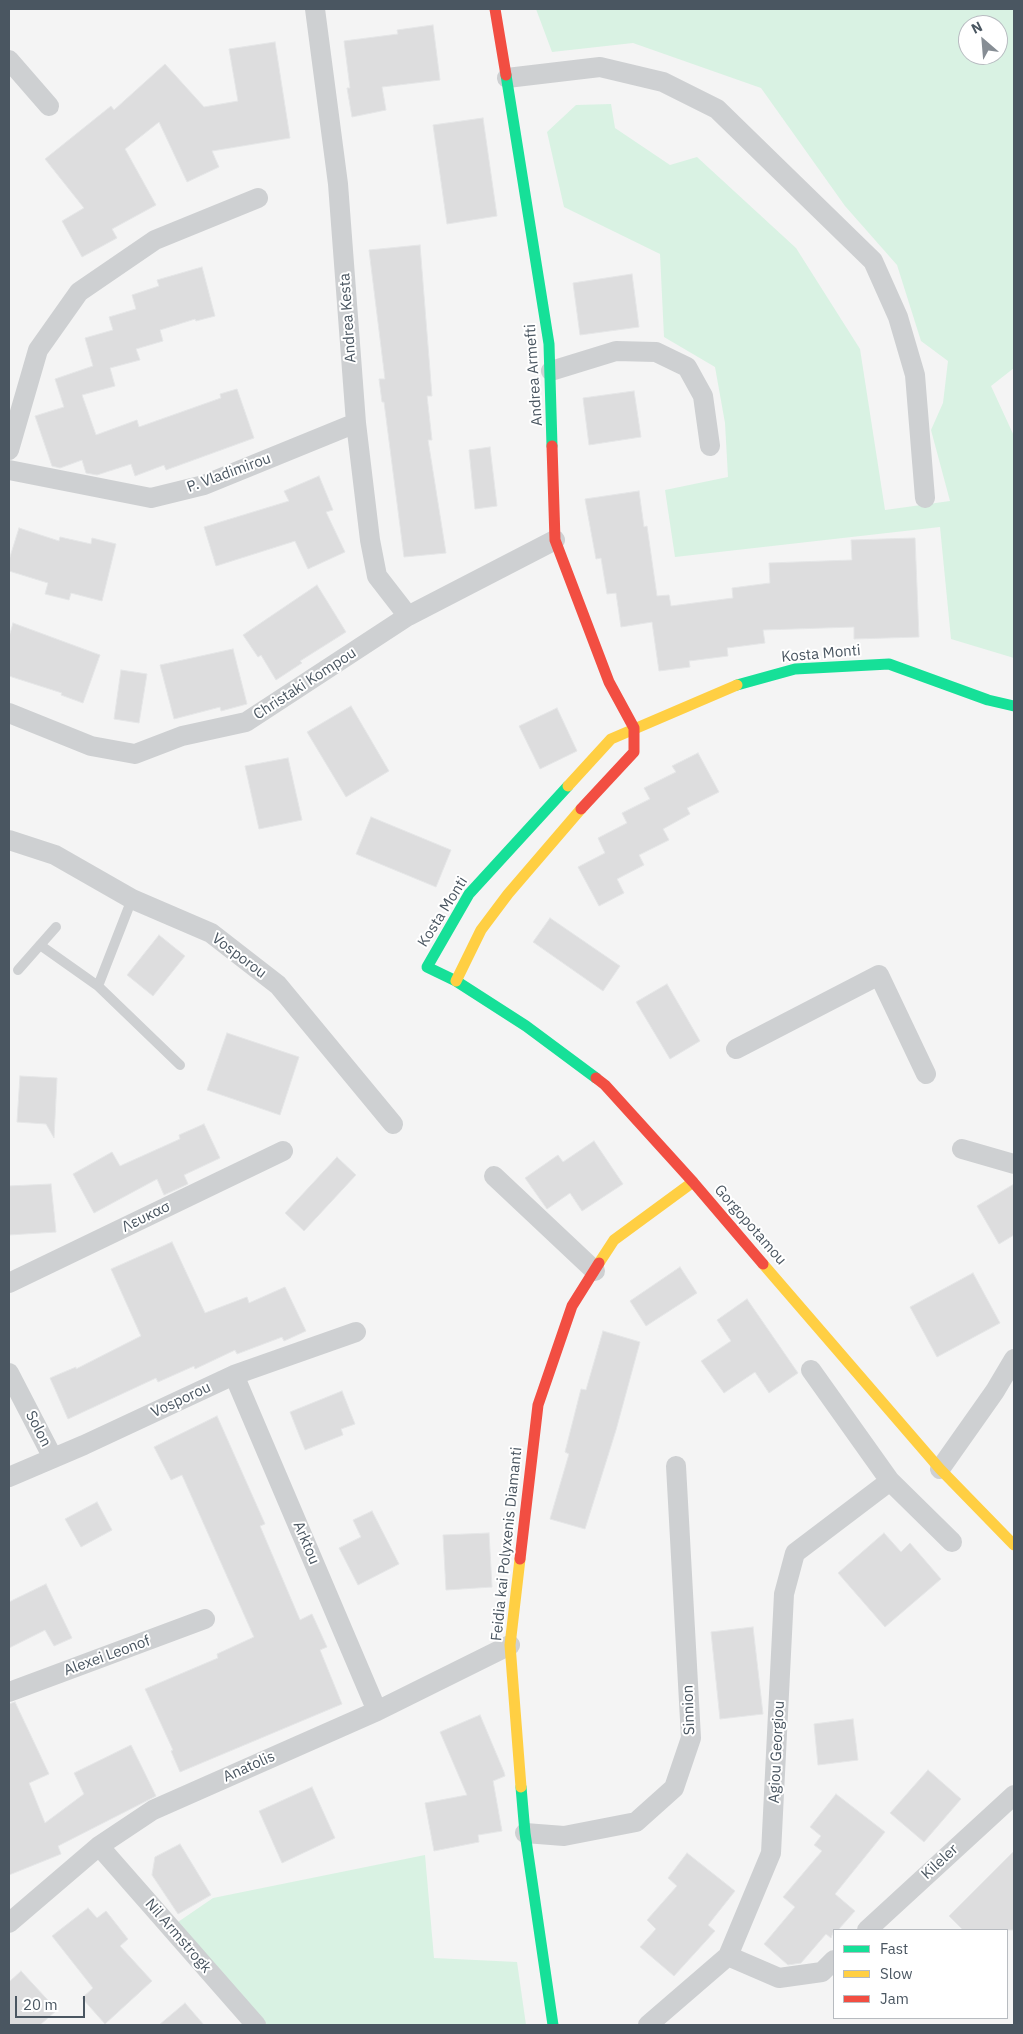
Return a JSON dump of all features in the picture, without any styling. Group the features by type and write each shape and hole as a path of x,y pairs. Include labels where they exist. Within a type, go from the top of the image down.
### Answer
{"street":[{"name":"Andrea Kesta","path":"315,9 338,184 356,423 377,576 408,616"},
{"name":"Andrea Armefti","path":"495,9 549,344 554,540 609,682 634,728"},
{"path":"9,60 49,106"},
{"path":"507,78 600,68 663,82 717,109 873,260 898,317 915,375 925,498"},
{"path":"9,450 38,350 79,292 155,240 258,198"},
{"path":"551,371 616,351 656,352 687,368 704,396 710,446"},
{"name":"P. Vladimirou","path":"9,470 152,498 204,485 356,423"},
{"name":"Christaki Kompou","path":"9,713 91,746 135,754 182,736 246,722 408,616 554,540"},
{"name":"Kosta Monti","path":"427,967 469,894 611,739 634,728 746,681 795,669 880,664 890,664 988,700 1014,706"},
{"path":"456,981 481,930 508,894 599,788 634,752 634,728"},
{"name":"Vosporou","path":"9,840 56,855 132,899 211,933 278,985 394,1124"},
{"name":"Gorgopotamou","path":"427,967 456,981 526,1026 606,1085 693,1182 940,1469 1014,1545"},
{"path":"736,1049 879,975 926,1074"},
{"path":"962,1149 1014,1164"},
{"name":"Λευκασ","path":"9,1283 283,1151"},
{"path":"494,1176 594,1271"},
{"name":"Feidia kai Polyxenis Diamanti","path":"554,2025 525,1833 510,1645 538,1405 572,1306 614,1240 693,1182"},
{"name":"Vosporou","path":"9,1477 234,1375 356,1332"},
{"path":"940,1469 995,1391 1014,1359"},
{"path":"811,1370 890,1481 952,1542"},
{"name":"Solon","path":"9,1373 53,1458"},
{"name":"Arktou","path":"234,1375 377,1711"},
{"name":"Sinnion","path":"525,1833 564,1836 636,1822 674,1788 691,1738 676,1466"},
{"name":"Agiou Georgiou","path":"648,2025 728,1956 771,1854 784,1594 795,1553 890,1481"},
{"name":"Alexei Leonof","path":"9,1692 205,1619"},
{"name":"Anatolis","path":"9,1923 99,1846 153,1810 377,1711 510,1645"},
{"name":"Kileler","path":"868,1929 1014,1795"},
{"name":"Nil Armstrogk","path":"99,1846 256,2025"},
{"path":"728,1956 779,1978 822,1972 833,1961"}],"lane":[{"path":"98,986 132,899"},
{"path":"18,970 56,927"},
{"path":"40,945 98,986 180,1065"}],"green space":[{"path":"536,9 1014,9 1014,368 991,386 1014,436 1014,658 951,639 940,527 675,557 665,490 728,477 725,423 715,367 664,337 660,254 564,207 547,132 576,105 611,104 615,128 670,165 697,157 796,248 860,349 885,510 950,501 931,430 943,403 948,361 921,341 897,265 845,206 761,88 633,43 552,52"},
{"path":"425,1855 434,1958 517,1962 526,2025 267,2025 178,1922 213,1898"}],"building":[{"path":"433,25 440,80 382,87 386,110 352,117 347,88 350,88 344,41 398,34 397,30"},
{"path":"275,42 290,138 212,151 219,167 187,182 159,122 125,149 156,205 112,229 117,238 82,257 62,221 84,208 45,159 111,106 114,110 165,64 204,107 238,101 229,49"},
{"path":"483,118 497,216 447,224 433,125"},
{"path":"420,245 432,396 427,396 432,440 428,440 446,553 404,557 384,402 382,402 379,379 385,379 369,250"},
{"path":"202,267 215,316 196,321 195,319 160,330 163,341 136,349 140,360 110,368 115,386 82,395 96,435 137,420 139,427 221,398 220,394 237,389 254,438 166,470 164,465 135,476 131,464 97,475 86,473 82,460 60,468 52,466 35,416 64,407 55,379 93,366 85,338 113,330 109,317 136,309 132,295 159,286 157,280"},
{"path":"632,274 639,327 580,335 573,283"},
{"path":"634,391 641,437 589,445 583,398"},
{"path":"490,447 497,506 475,509 469,450"},
{"path":"319,476 333,510 326,512 345,552 308,569 295,541 216,566 204,527 289,501 284,491"},
{"path":"639,491 644,527 647,526 657,596 669,595 671,606 733,598 732,588 770,583 769,563 852,560 851,540 915,538 919,637 854,639 854,627 763,630 765,643 727,648 728,656 689,661 690,667 659,671 652,622 621,627 616,593 607,594 601,558 596,559 585,499"},
{"path":"19,528 59,541 60,537 91,544 92,538 116,544 102,601 71,593 69,600 45,594 48,583 9,571 9,560"},
{"path":"317,585 346,632 300,661 302,663 276,680 261,655 258,657 243,635"},
{"path":"13,623 100,655 83,703 61,695 62,693 9,676 9,637"},
{"path":"233,649 247,704 221,711 220,707 174,719 160,665"},
{"path":"121,670 147,674 139,723 114,719"},
{"path":"351,706 389,771 346,797 307,732"},
{"path":"557,708 577,751 540,769 519,726"},
{"path":"698,753 719,792 687,808 690,814 663,829 669,840 639,855 644,865 617,879 624,893 599,906 578,867 605,853 598,838 627,823 622,813 650,799 644,788 676,772 672,766"},
{"path":"288,758 302,820 259,829 245,766"},
{"path":"371,817 451,850 436,887 356,854"},
{"path":"550,918 620,966 603,991 533,942"},
{"path":"159,935 185,956 153,996 127,975"},
{"path":"667,984 700,1041 670,1059 636,1002"},
{"path":"227,1033 299,1057 280,1115 207,1090"},
{"path":"20,1076 57,1078 54,1138 46,1124 17,1122"},
{"path":"204,1124 220,1158 184,1175 188,1184 164,1195 157,1179 94,1213 73,1174 112,1152 120,1166 180,1139 179,1135"},
{"path":"594,1141 623,1184 582,1211 570,1193 547,1209 525,1178 558,1155 563,1162"},
{"path":"337,1157 356,1175 304,1231 285,1213"},
{"path":"51,1184 56,1232 9,1235 9,1186"},
{"path":"1014,1184 1014,1235 999,1244 977,1206"},
{"path":"172,1242 205,1313 247,1297 249,1303 285,1287 306,1331 284,1341 282,1337 237,1354 235,1350 195,1369 194,1366 158,1382 156,1378 68,1419 50,1378 76,1367 76,1369 141,1336 111,1269"},
{"path":"680,1267 697,1293 646,1326 630,1301"},
{"path":"973,1273 1000,1323 937,1357 910,1307"},
{"path":"747,1299 798,1373 769,1393 755,1372 724,1393 701,1361 731,1341 717,1320"},
{"path":"603,1331 640,1342 616,1430 585,1529 550,1519 569,1454 565,1452 581,1389 586,1390"},
{"path":"342,1391 355,1424 341,1429 343,1435 305,1450 290,1412"},
{"path":"217,1416 265,1524 260,1526 300,1620 312,1614 327,1647 320,1650 342,1704 180,1772 171,1751 173,1750 145,1689 218,1658 217,1654 254,1637 182,1475 171,1480 154,1447"},
{"path":"97,1502 112,1530 81,1547 65,1519"},
{"path":"372,1511 399,1564 358,1585 339,1548 361,1537 353,1520"},
{"path":"489,1533 492,1587 446,1590 443,1535"},
{"path":"884,1533 901,1552 910,1543 941,1579 885,1627 838,1573"},
{"path":"46,1584 72,1638 54,1646 45,1630 9,1648 9,1602"},
{"path":"753,1627 763,1714 720,1719 711,1632"},
{"path":"15,1702 49,1774 29,1783 45,1823 84,1794 74,1773 131,1745 156,1796 58,1846 61,1854 9,1875 9,1704"},
{"path":"480,1715 505,1776 493,1781 502,1831 478,1835 479,1842 434,1851 425,1803 467,1795 440,1732"},
{"path":"853,1719 858,1760 818,1765 814,1724"},
{"path":"928,1770 961,1799 924,1842 890,1813"},
{"path":"312,1787 335,1838 282,1863 259,1811"},
{"path":"836,1794 885,1832 835,1894 855,1911 839,1929 833,1929 831,1938 826,1934 801,1963 788,1965 764,1944 795,1907 783,1897 822,1851 814,1845 821,1836 810,1827"},
{"path":"180,1844 211,1895 178,1914 152,1875 155,1857"},
{"path":"1014,1851 1014,1930 962,1929 949,1916"},
{"path":"687,1853 735,1891 708,1925 715,1931 674,1976 640,1947 656,1929 647,1920 677,1886 668,1878"},
{"path":"88,1908 97,1918 106,1911 128,1939 120,1946 152,1981 105,2024 82,1998 93,1988 52,1936"},
{"path":"21,1971 57,2010 40,2025 9,2025 9,1982"},
{"path":"185,2003 204,2025 159,2025"}],"traffic: fast":[{"path":"506,75 549,344 552,446"},
{"path":"737,685 795,669 889,664 988,700 1014,706"},
{"path":"568,786 469,894 427,967 456,981 526,1026 596,1078"},
{"path":"521,1787 525,1833 553,2025"}],"traffic: slow":[{"path":"568,786 611,739 737,685"},
{"path":"456,981 481,930 508,894 581,809"},
{"path":"599,1263 614,1240 693,1182"},
{"path":"763,1264 940,1469 1014,1545"},
{"path":"520,1559 510,1645 521,1787"}],"traffic: jam":[{"path":"495,9 506,75"},
{"path":"552,446 555,540 609,682 634,728 634,752 581,809"},
{"path":"596,1078 605,1085 693,1182 763,1264"},
{"path":"520,1559 538,1405 572,1306 599,1263"}]}
